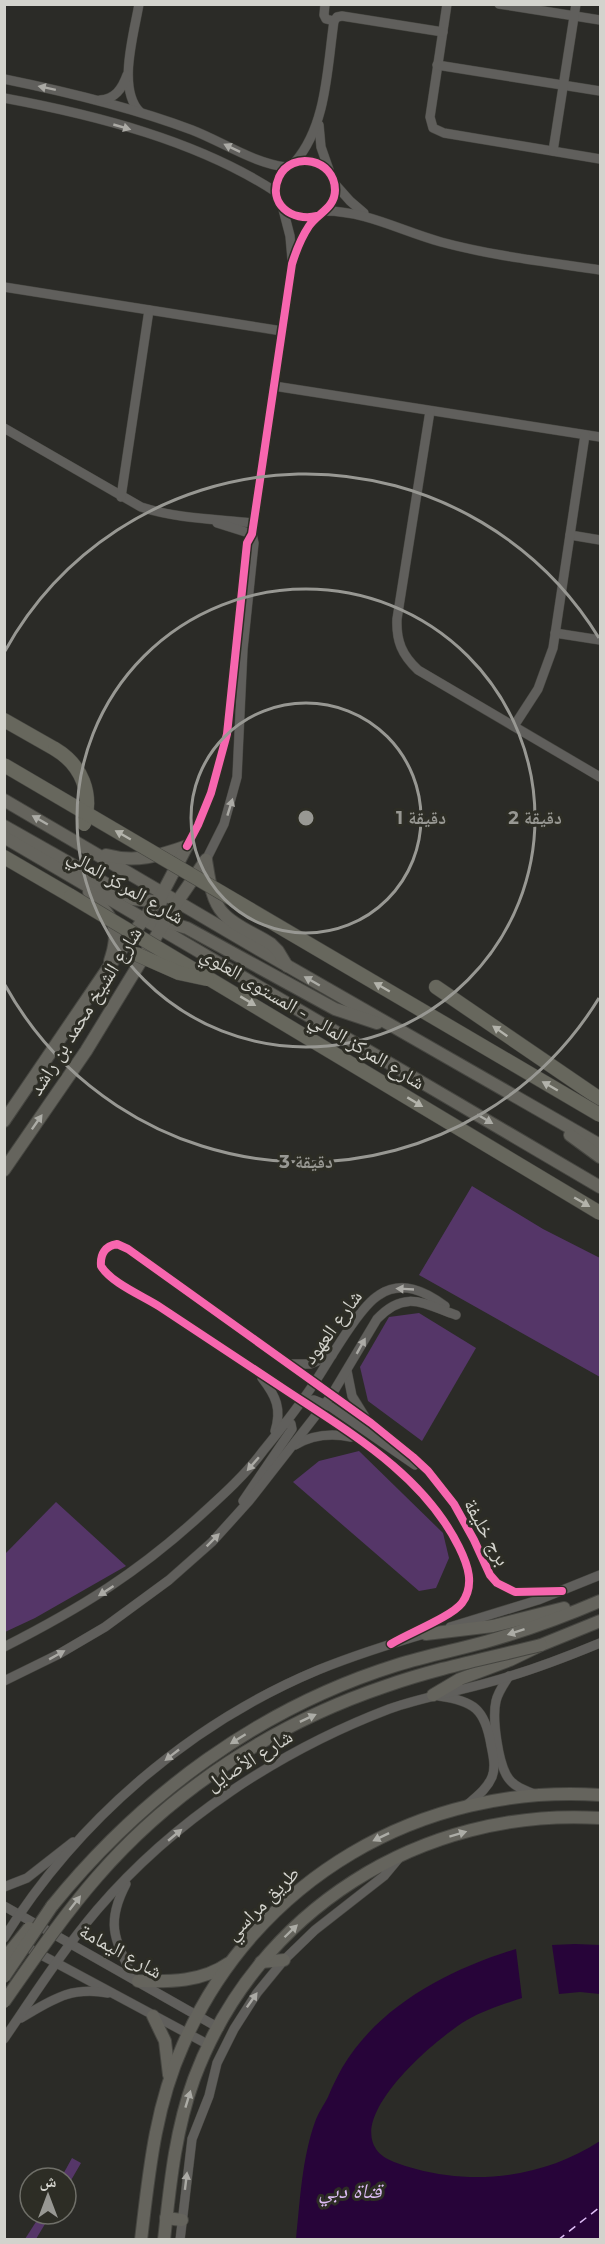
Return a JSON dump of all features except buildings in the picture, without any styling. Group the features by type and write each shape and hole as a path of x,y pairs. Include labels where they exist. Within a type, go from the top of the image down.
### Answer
{"highway":[{"path":"4,720 62,753 73,764 82,777 87,793 84,824"},
{"path":"4,765 600,1115"},
{"name":"شارع المركز المالي - المستوى العلوي","path":"4,857 213,980 600,1214"},
{"path":"136,954 187,976 213,980"},
{"path":"436,987 600,1099"}],"main road":[{"name":"شارع المركز المالي","path":"4,800 141,880 159,898 177,902 600,1145"},
{"path":"4,826 133,899 159,898"},
{"name":"شارع المركز المالي","path":"4,837 144,919"},
{"path":"94,851 114,857 135,859 155,857 186,846"},
{"name":"شارع الشيخ محمد بن راشد","path":"4,1121 108,968 159,898 186,846"},
{"path":"206,860 209,881 222,912 271,944 288,967"},
{"name":"شارع الشيخ محمد بن راشد","path":"4,1170 86,1052 177,902 206,860"},
{"path":"133,899 141,894 141,880"},
{"path":"80,882 106,911 114,924 116,939 108,968"},
{"path":"144,919 163,925 181,925 335,1009 363,1020 392,1027"},
{"name":"شارع المركز المالي","path":"163,925 175,937 214,961 600,1187"},
{"path":"175,937 172,930 181,925"},
{"path":"132,978 167,954 214,961"},
{"path":"521,1101 600,1157"},
{"path":"426,1634 493,1626 575,1605 599,1602"},
{"name":"شارع الأصايل","path":"4,1977 52,1906 108,1842 150,1803 194,1768 266,1722 317,1696 370,1674 423,1657 513,1634 599,1602"},
{"name":"شارع الأصايل","path":"4,2001 65,1915 116,1856 173,1804 222,1767 302,1721 358,1696 416,1676 541,1645 600,1622"},
{"path":"434,1695 460,1678 510,1660 541,1645"},
{"name":"طريق مراسي","path":"141,2240 154,2136 170,2081 188,2034 235,1958 284,1903 332,1864 397,1829 467,1805 537,1795 600,1795"},
{"name":"طريق مراسي","path":"164,2240 179,2128 194,2080 209,2045 239,1994 261,1962 292,1930 318,1906 358,1878 400,1855 452,1835 502,1822 550,1817 600,1818"},
{"path":"4,1959 34,1922 52,1906"},
{"path":"136,1980 175,1981 196,1978 217,1970 235,1958"},
{"path":"261,1962 284,1960"},
{"path":"153,2016 165,2041 170,2081"},
{"path":"166,2218 182,2220"}],"street":[{"path":"139,4 129,67 129,92 131,100 141,113"},
{"path":"325,4 326,19 334,21"},
{"path":"447,4 430,123 438,132 600,159"},
{"path":"500,4 600,20"},
{"path":"553,151 576,4"},
{"path":"186,846 198,825 211,793 227,734 247,543 254,524 292,264 290,236 284,209 276,192 277,183 310,143 319,120 334,21 337,17 443,32"},
{"path":"438,65 600,91"},
{"path":"96,100 105,99 120,90 129,67"},
{"path":"4,79 141,113 193,131 267,164 291,165 304,160 314,162 323,166 350,201 369,217"},
{"path":"4,98 99,120 182,146 235,168 276,192"},
{"path":"292,264 302,239 333,198 332,178 321,147 319,120"},
{"path":"284,209 299,218 347,212 463,247 600,270"},
{"path":"4,287 282,331"},
{"path":"122,497 149,310"},
{"path":"274,386 600,438"},
{"path":"430,411 397,619 396,634 400,648 407,660 418,670 600,777"},
{"path":"4,428 122,497 152,510 213,521 254,524"},
{"path":"514,726 531,702 544,676 555,633 585,435"},
{"path":"213,521 227,528 252,534"},
{"path":"206,860 224,824 237,777 243,649 254,543 252,534"},
{"path":"570,535 600,540"},
{"path":"555,633 600,640"},
{"name":"برج خليفة","path":"257,1371 109,1275 101,1266 100,1260 105,1249 117,1244 129,1249 314,1384 328,1400 370,1424 428,1471 465,1521 490,1575 497,1583 515,1592 562,1591"},
{"name":"شارع العهود","path":"4,1647 75,1610 144,1563 221,1497 248,1469 302,1401 367,1305 378,1295 391,1289 405,1287 419,1291 440,1302 456,1315 423,1301 412,1300 393,1305 377,1319 347,1371 319,1412 234,1519 189,1563 127,1612 59,1654 4,1681"},
{"path":"285,1363 310,1364 334,1353"},
{"path":"257,1371 359,1440 407,1479 434,1507 454,1537 468,1569 469,1581 462,1603 454,1611 391,1644"},
{"path":"257,1371 273,1392 278,1406 279,1416 274,1437"},
{"path":"347,1371 352,1396 370,1424"},
{"path":"302,1401 328,1400 406,1460 428,1471"},
{"path":"234,1519 243,1500 292,1429 289,1423 284,1423"},
{"path":"292,1446 308,1438 324,1435 342,1435 359,1440"},
{"path":"4,1887 27,1878 80,1838 151,1772 214,1725 247,1705 300,1678 354,1656 513,1609 600,1575"},
{"name":"شارع الأصايل","path":"4,2038 71,1944 98,1910 132,1874 194,1819 262,1772 350,1725 402,1705 509,1676 600,1643"},
{"path":"509,1676 499,1694 495,1710 503,1769 508,1779 516,1786 537,1795"},
{"path":"434,1695 464,1701 472,1705 485,1720 488,1729 493,1772 487,1785 467,1805"},
{"path":"5,1936 80,1838"},
{"path":"180,2240 192,2139 209,2096 217,2063 245,2010 284,1960 315,1930 384,1876 400,1855"},
{"path":"132,1874 118,1903 113,1927 117,1945 136,1980"},
{"name":"شارع اليمامة","path":"4,1905 219,2028"},
{"name":"شارع اليمامة","path":"5,1936 209,2045"},
{"path":"17,2020 68,1993 96,1991 116,1995"}],"shaded area":[{"path":"472,1186 543,1229 600,1258 600,1377 419,1275"},
{"path":"419,1313 476,1348 422,1441 368,1401 360,1367 389,1317"},
{"path":"359,1451 443,1533 449,1558 436,1588 419,1591 293,1482 319,1461"},
{"path":"56,1502 126,1566 35,1618 5,1632 5,1554"},
{"path":"72,2158 81,2163 78,2168 78,2166 68,2166"},
{"path":"33,2226 44,2226 36,2239 25,2239"}],"water":[{"path":"552,1945 600,1945 600,1994 580,1992 559,1994"},
{"name":"قناة دبي","path":"516,1949 522,1998 487,2010 467,2020 419,2058 386,2096 375,2115 371,2133 376,2149 389,2160 416,2169 464,2177 488,2177 535,2170 557,2163 600,2141 600,2239 296,2239 307,2150 316,2119 338,2075 357,2046 395,2008 418,1993 466,1967"}],"ferry route":[{"path":"558,2240 600,2207"}],"cycle path":[{"path":"187,846 211,793 227,734 247,543 252,534 292,264 306,231 329,206 335,190 333,179 321,165 302,161 293,163 279,177 276,187 279,203 284,209 299,216 317,216"},
{"path":"391,1644 449,1614 462,1603 466,1596 469,1575 465,1561 443,1520 425,1496 380,1455 355,1436 160,1307 112,1278 101,1266 102,1254 106,1249 117,1244 128,1249 371,1423 413,1457 428,1471 454,1504 490,1575 497,1583 515,1592 562,1591"}]}
